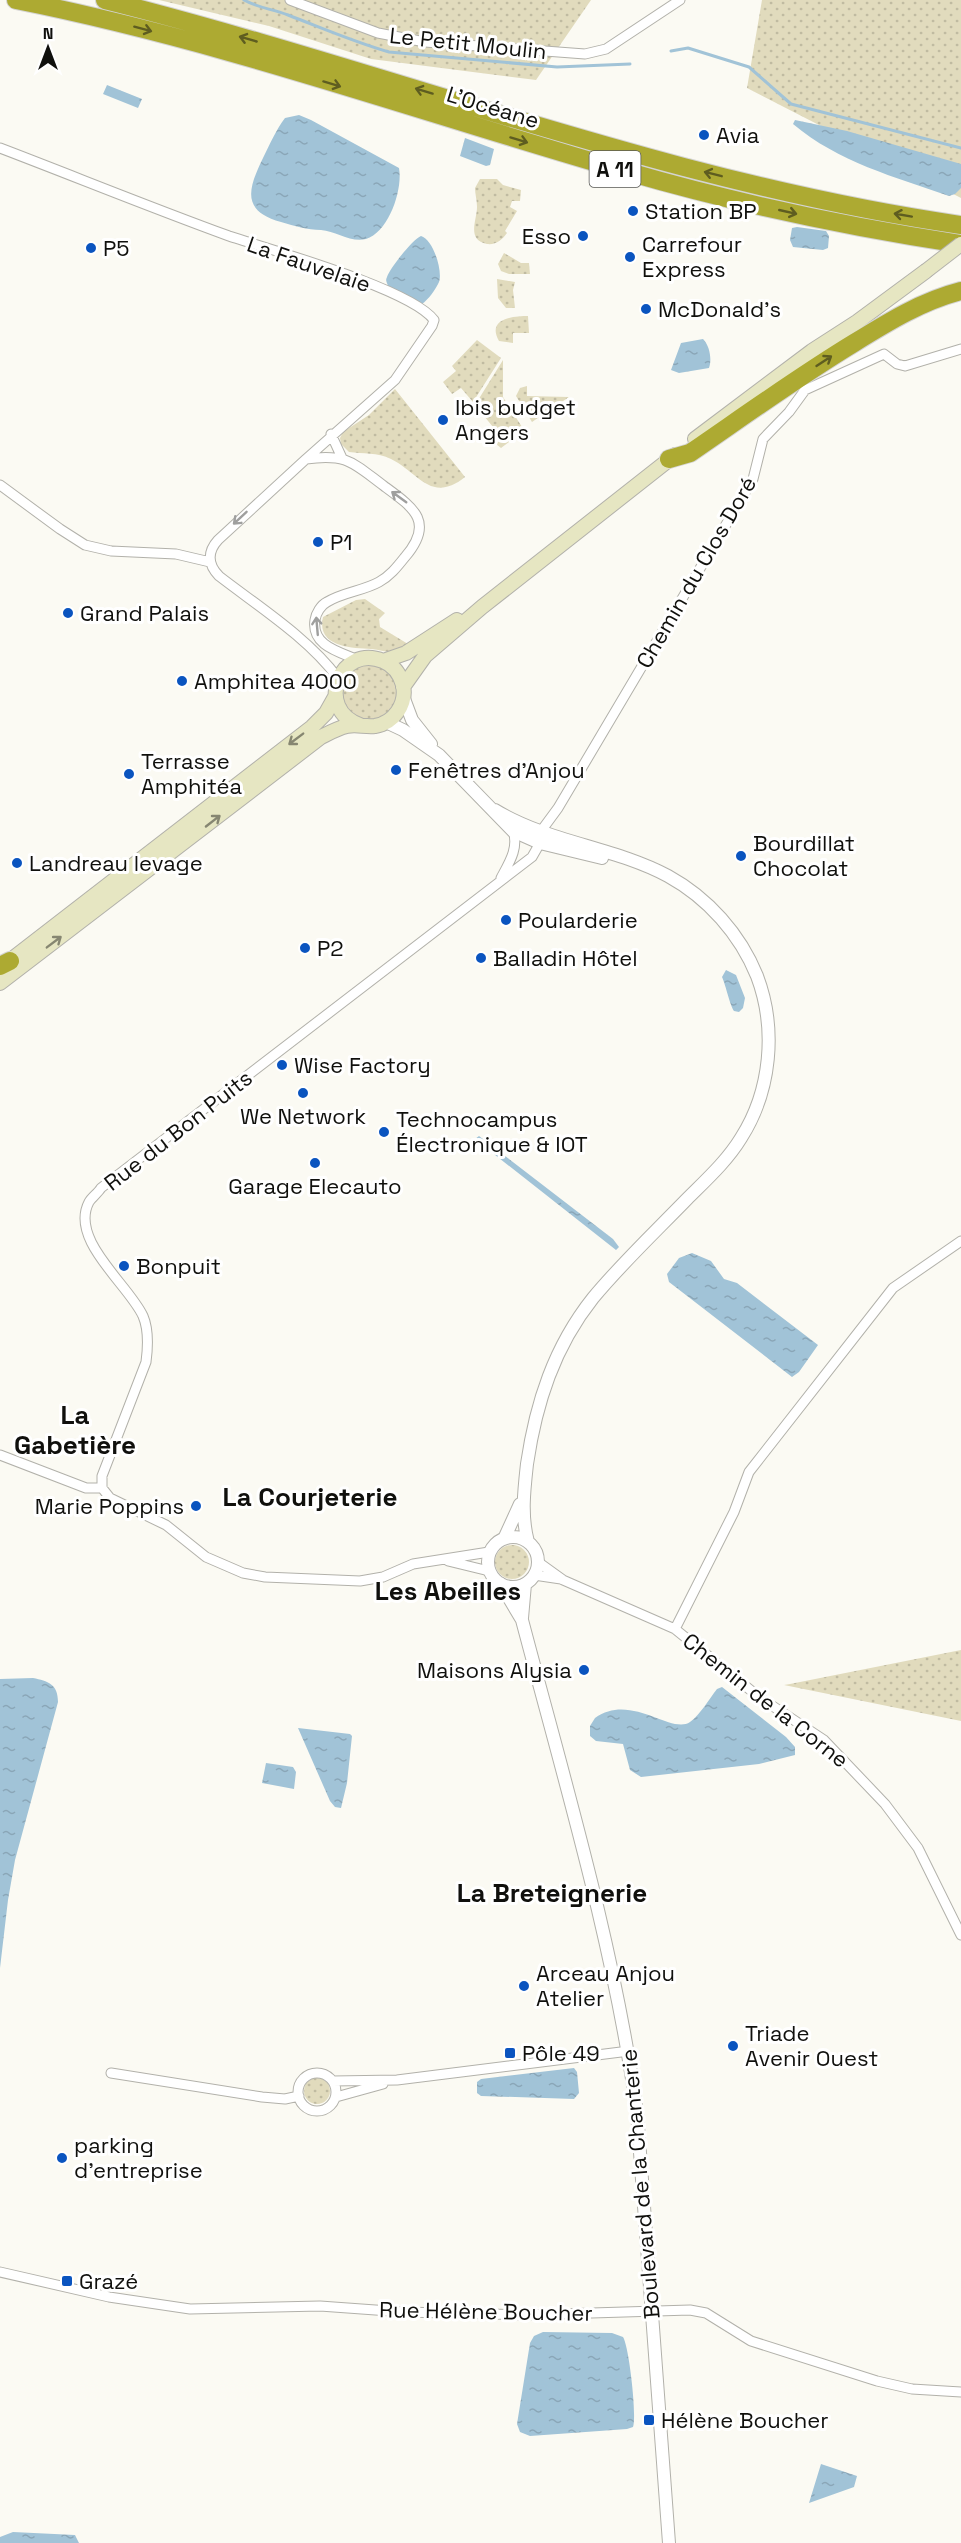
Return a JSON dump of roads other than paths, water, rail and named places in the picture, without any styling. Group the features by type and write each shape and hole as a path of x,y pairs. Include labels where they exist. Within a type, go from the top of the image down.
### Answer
{"highway":[{"name":"L’Océane","path":"16,0 87,15 191,43 628,172 721,197 858,227 961,244"},
{"name":"L’Océane","path":"105,0 286,50 636,154 814,198 961,225"},
{"path":"669,459 690,453 820,364 886,324 930,301 961,291"}],"main road":[{"path":"3,965 321,737 345,726 373,726 386,722 398,711 403,692 425,656 482,607 669,459 812,351 857,322 961,244"},
{"path":"383,661 406,653 482,607"},
{"path":"0,984 312,727 326,713 335,696 338,678 346,667 358,660 371,658 383,661 397,672 403,692"},
{"path":"335,696 342,713 350,721 360,725"}],"street":[{"name":"Le Petit Moulin","path":"290,0 378,33 425,42 585,54 606,49 680,0"},
{"name":"La Fauvelaie","path":"0,148 219,232 357,279 397,295 430,314 434,320 395,380 331,434 218,540 212,549 210,561"},
{"name":"Chemin du Clos Doré","path":"542,836 753,479 763,439 805,390 884,354 897,364 905,366 961,349"},
{"path":"331,434 342,458"},
{"path":"306,459 323,456 349,460 411,506 420,522 418,540 390,576 328,601 316,614 315,626 321,642 331,649 358,660"},
{"path":"0,485 85,545 103,550 176,555 210,561 219,576 296,636 329,665 338,678"},
{"path":"403,692 412,720 439,755 513,831 516,839 512,857 499,882"},
{"path":"386,722 403,730 439,755"},
{"path":"495,810 542,836"},
{"path":"489,1552 487,1562 489,1571 500,1583 508,1586 529,1580 538,1563 523,1527 524,1491 538,1405 561,1347 583,1310 606,1283 710,1175 739,1141 763,1090 767,1067 768,1025 760,984 743,948 723,920 702,900 673,879 648,868 542,836 513,831"},
{"name":"Rue du Bon Puits","path":"102,1488 102,1476 146,1362 148,1347 143,1317 94,1248 88,1234 86,1218 89,1203 101,1188 524,865 542,836"},
{"path":"675,1629 734,1512 749,1472 893,1288 961,1240"},
{"path":"0,1455 86,1488 102,1488 110,1498 166,1525 206,1557 243,1573 265,1577 360,1581 383,1577 413,1564 489,1552 504,1539 515,1518 524,1491"},
{"path":"504,1539 520,1539 528,1542"},
{"path":"445,1560 489,1571"},
{"name":"Chemin de la Corne","path":"538,1563 563,1580 675,1629 759,1697 824,1740 885,1804 918,1848 961,1935"},
{"name":"Chemin de la Corne","path":"529,1580 563,1580"},
{"name":"Boulevard de la Chanterie","path":"522,1620 529,1580"},
{"name":"Boulevard de la Chanterie","path":"500,1583 522,1620 608,1952 629,2051 637,2112 654,2312 669,2543"},
{"path":"333,2080 336,2097 332,2104 316,2111 307,2108 299,2096 299,2085 306,2076 320,2073 333,2080 397,2080 629,2051"},
{"path":"111,2073 262,2097 285,2099 299,2096"},
{"path":"336,2097 397,2080"},
{"name":"Rue Hélène Boucher","path":"0,2272 109,2297 190,2309 320,2306 403,2312 526,2314 690,2310 706,2313 751,2341 812,2361 912,2389 961,2392"}],"water":[{"path":"107,85 142,99 138,108 103,94"},
{"path":"299,115 399,168 399,187 393,209 388,219 374,235 360,240 327,231 301,228 268,217 259,212 254,205 251,198 254,180 271,142 285,118"},
{"path":"795,120 847,131 961,164 961,188 949,196 868,167 829,149 810,137 793,124"},
{"path":"465,138 494,149 490,165 486,166 460,156"},
{"path":"792,228 826,231 829,236 828,248 823,250 793,247 790,240"},
{"path":"421,236 433,249 440,271 439,282 422,304 388,286 386,281 402,254"},
{"path":"703,339 710,353 709,368 679,373 671,370 681,343"},
{"path":"726,970 736,975 745,998 743,1008 739,1012 732,1008 722,977"},
{"path":"479,1136 613,1239 619,1247 616,1250 485,1147 471,1142"},
{"path":"692,1253 711,1261 724,1279 737,1283 818,1345 799,1372 792,1377 669,1282 667,1274 679,1258"},
{"path":"33,1678 51,1684 58,1696 58,1702 15,1860 0,1968 0,1679"},
{"path":"722,1687 786,1737 795,1747 795,1755 759,1764 641,1777 630,1770 623,1744 596,1741 590,1736 590,1726 595,1718 609,1711 622,1709 636,1711 672,1723 690,1722 717,1689"},
{"path":"298,1728 352,1736 347,1783 341,1808 335,1807 330,1801"},
{"path":"266,1763 293,1767 296,1772 294,1789 262,1783"},
{"path":"574,2068 577,2072 579,2093 574,2099 481,2096 477,2093 477,2082 481,2079"},
{"path":"543,2332 612,2333 623,2337 632,2381 633,2427 530,2436 520,2432 517,2424 530,2343 534,2336"},
{"path":"821,2464 857,2476 854,2487 809,2503"},
{"path":"13,2532 75,2535 79,2543 0,2543 0,2537"}],"waterway":[{"path":"244,0 389,52 557,67 630,64"},
{"path":"671,51 688,48 749,67 791,104 961,148"}],"place":[{"name":"Avia","path":"704,135"},
{"name":"Station BP","path":"633,211"},
{"name":"Esso","path":"583,236"},
{"name":"P5","path":"91,248"},
{"name":"Carrefour Express","path":"630,257"},
{"name":"McDonald's","path":"646,309"},
{"name":"Ibis budget Angers","path":"443,420"},
{"name":"P1","path":"318,542"},
{"name":"Grand Palais","path":"68,613"},
{"name":"Amphitea 4000","path":"182,681"},
{"name":"Fenêtres d’Anjou","path":"396,770"},
{"name":"Terrasse Amphitéa","path":"129,774"},
{"name":"Bourdillat Chocolat","path":"741,856"},
{"name":"Landreau levage","path":"17,863"},
{"name":"Poularderie","path":"506,920"},
{"name":"P2","path":"305,948"},
{"name":"Balladin Hôtel","path":"481,958"},
{"name":"Wise Factory","path":"282,1065"},
{"name":"We Network","path":"303,1093"},
{"name":"Technocampus Électronique & IOT","path":"384,1132"},
{"name":"Garage Elecauto","path":"315,1163"},
{"name":"Bonpuit","path":"124,1266"},
{"name":"Marie Poppins","path":"196,1506"},
{"name":"Maisons Alysia","path":"584,1670"},
{"name":"Arceau Anjou Atelier","path":"524,1986"},
{"name":"Triade Avenir Ouest","path":"733,2046"},
{"name":"Pôle 49","path":"510,2053"},
{"name":"parking d'entreprise","path":"62,2158"},
{"name":"Grazé","path":"67,2281"},
{"name":"Hélène Boucher","path":"649,2420"}],"district":[{"name":"La Gabetière","path":"75,1430"},
{"name":"La Courjeterie","path":"310,1497"},
{"name":"Les Abeilles","path":"448,1591"},
{"name":"La Breteignerie","path":"552,1893"}]}
